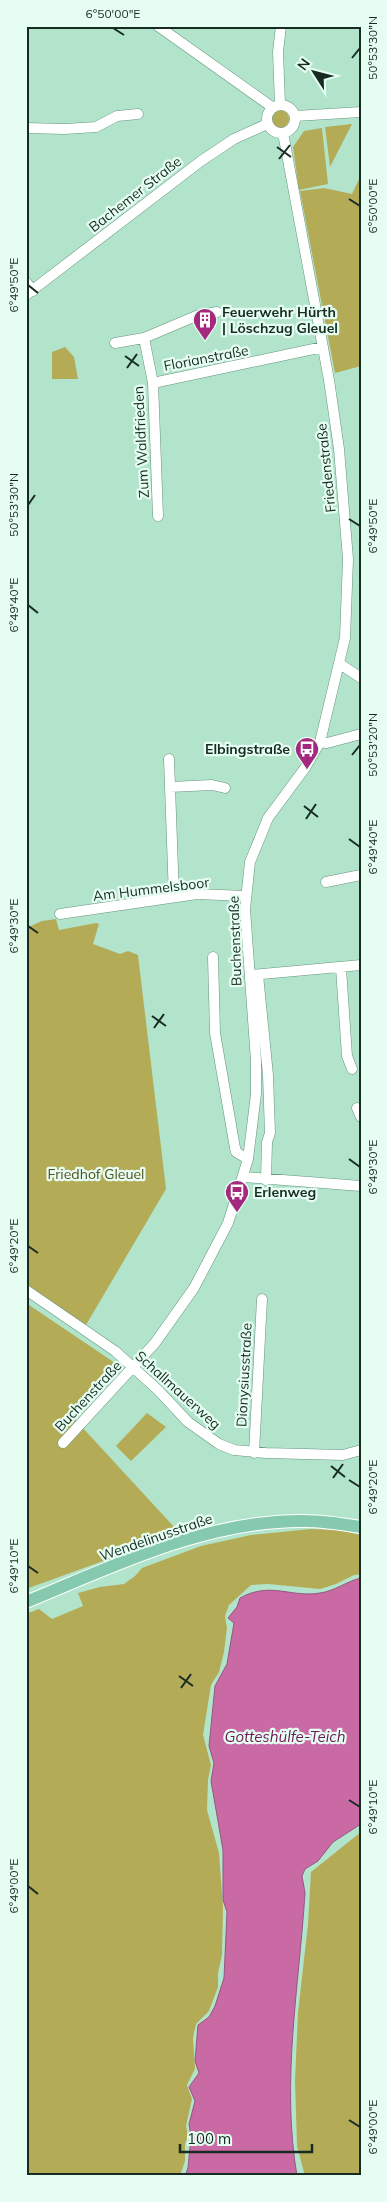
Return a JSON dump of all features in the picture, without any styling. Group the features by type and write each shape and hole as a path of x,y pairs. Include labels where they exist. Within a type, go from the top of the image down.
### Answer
{"main road":[{"name":"Wendelinusstraße","path":"26,1602 164,1547 227,1529 303,1521 361,1526"}],"street":[{"path":"158,26 276,105 290,107 295,116 293,126 283,133 272,131 267,124 266,116 276,105 281,26"},
{"path":"295,116 361,112"},
{"path":"26,128 65,129 96,126 116,116 138,114"},
{"name":"Bachemer Straße","path":"30,293 200,161 234,139 267,124"},
{"name":"Friedenstraße","path":"283,133 340,449 348,559 348,610 340,664 320,742"},
{"path":"26,282 30,293"},
{"path":"116,343 144,338 196,316 216,312"},
{"name":"Zum Waldfrieden","path":"144,338 153,382 158,516"},
{"name":"Florianstraße","path":"153,382 214,371 323,347"},
{"path":"340,664 361,678"},
{"path":"320,742 327,743 361,734"},
{"name":"Buchenstraße","path":"266,1180 267,1142 270,1133 268,1075 253,975 245,896 250,862 268,818 305,768 320,742"},
{"path":"169,759 174,897"},
{"path":"170,787 212,785 225,788"},
{"path":"326,882 361,875"},
{"name":"Am Hummelsboor","path":"60,914 174,897 206,894 245,896"},
{"name":"Buchenstraße","path":"212,957 215,1033 234,1148 236,1152 248,1159"},
{"path":"253,975 361,965"},
{"path":"341,968 347,1056 352,1070"},
{"name":"Buchenstraße","path":"63,1443 133,1368 176,1315 208,1264 228,1223 244,1177 248,1159 256,1078 253,975"},
{"path":"244,1177 361,1186"},
{"name":"Schallmauerweg","path":"26,1290 90,1333 133,1368 188,1422 209,1438 234,1450 342,1455 361,1450"},
{"name":"Dionysiusstraße","path":"254,1452 262,1299"}],"green space":[{"path":"280,110 286,113 289,119 286,125 280,128 274,125 271,119 274,113"},
{"path":"352,124 330,167 325,127"},
{"path":"322,128 328,184 299,190 293,147 304,131"},
{"path":"361,175 361,366 335,373 300,191 324,188 352,194"},
{"path":"65,347 74,357 78,379 52,379 52,352"},
{"name":"Friedhof Gleuel","path":"56,919 59,930 99,924 93,944 120,954 128,951 138,955 166,1189 86,1325 26,1285 26,928 42,921"},
{"path":"26,1303 118,1365 70,1414 175,1528 150,1544 26,1589"},
{"path":"147,1413 166,1427 131,1461 116,1446"},
{"path":"311,1529 337,1530 361,1535 361,1574 320,1589 268,1584 251,1585 229,1605 225,1616 227,1628 224,1652 219,1672 211,1685 203,1735 211,1765 208,1780 207,1810 219,1853 223,1908 222,1955 218,1973 218,1987 209,2011 196,2024 193,2038 195,2069 187,2085 192,2099 186,2126 188,2136 185,2144 185,2161 180,2176 26,2176 26,1614 39,1609 52,1619 83,1606 78,1593 100,1587 124,1584 142,1568 201,1546 251,1535"},
{"path":"361,1832 361,2176 305,2176 297,2146 295,2081 298,2013 308,1924 311,1872"}],"water":[{"name":"Gotteshülfe-Teich","path":"361,1578 361,1824 333,1842 318,1861 305,1869 302,1876 305,1893 291,2070 293,2141 297,2176 185,2176 188,2168 191,2137 189,2124 195,2101 189,2087 199,2073 195,2061 198,2025 209,2017 215,2006 224,1978 227,1912 223,1900 223,1850 211,1781 214,1763 209,1746 215,1686 227,1664 234,1623 228,1618 237,1607 240,1598 251,1593 271,1590 299,1594 320,1593"}],"place":[{"name":"Feuerwehr Hürth | Löschzug Gleuel","path":"205,341"},
{"name":"Elbingstraße","path":"307,770"},
{"name":"Erlenweg","path":"237,1213"}]}
